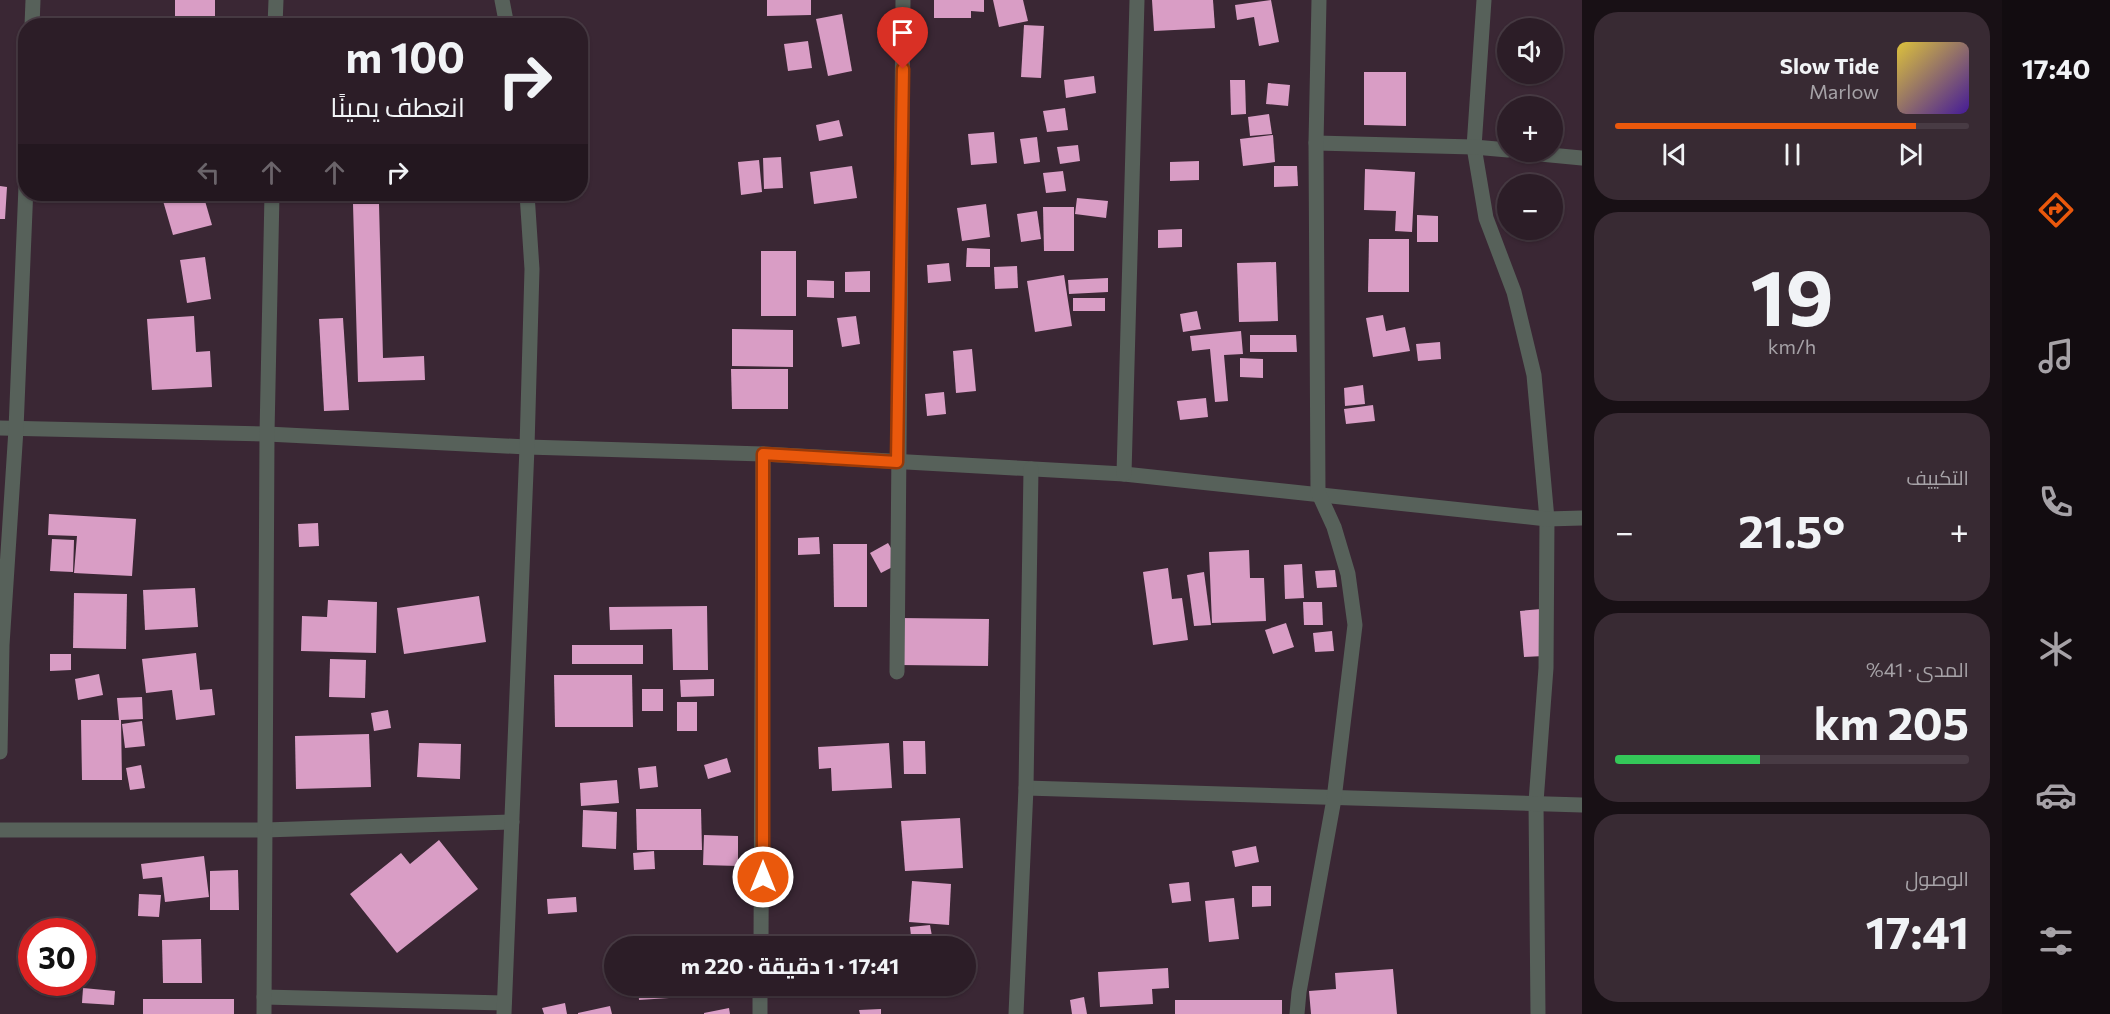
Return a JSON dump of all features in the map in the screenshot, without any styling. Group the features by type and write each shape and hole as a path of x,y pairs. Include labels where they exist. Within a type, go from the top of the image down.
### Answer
{"street":[{"path":"32,18 33,0"},
{"path":"275,18 276,0"},
{"path":"502,0 505,18"},
{"path":"897,672 897,462 903,0"},
{"path":"1124,474 1137,0"},
{"path":"1298,1014 1299,992 1334,799 1355,625 1348,574 1334,527 1318,492 1316,143 1319,0"},
{"path":"1484,0 1474,147 1486,218 1514,292 1534,375 1547,519 1546,668 1536,802 1538,1014"},
{"path":"1316,143 1497,149"},
{"path":"1563,156 1582,158"},
{"path":"0,752 1,645 16,429 25,201"},
{"path":"264,1014 267,434 272,201"},
{"path":"264,998 504,1009 528,447 532,269 527,201"},
{"path":"0,428 267,434 528,447 763,454 1124,474 1318,492 1547,519 1582,518"},
{"path":"761,936 763,454"},
{"path":"1016,1014 1026,788 1031,469"},
{"path":"1026,788 1334,799 1582,804"},
{"path":"0,830 265,830 512,822"},
{"path":"759,1014 760,996"}],"building":[{"path":"175,0 215,0 215,18 175,18"},
{"path":"767,0 811,0 811,15 767,16"},
{"path":"934,0 984,0 984,12 971,11 971,18 934,18"},
{"path":"993,0 1023,0 1028,21 999,27"},
{"path":"1152,0 1213,0 1215,28 1154,31"},
{"path":"1271,0 1279,42 1259,46 1254,17 1237,20 1235,5"},
{"path":"842,14 852,71 828,76 816,19"},
{"path":"1024,25 1044,26 1041,78 1021,77"},
{"path":"808,41 812,68 788,71 784,44"},
{"path":"1364,72 1406,72 1406,126 1364,125"},
{"path":"1094,76 1096,93 1066,98 1064,80"},
{"path":"1230,80 1245,80 1246,114 1231,115"},
{"path":"1268,83 1290,85 1288,106 1266,104"},
{"path":"1065,108 1068,130 1047,132 1043,111"},
{"path":"1269,114 1272,134 1250,136 1248,117"},
{"path":"839,120 843,136 819,141 816,125"},
{"path":"994,132 997,163 971,165 968,134"},
{"path":"1273,135 1275,162 1243,166 1240,139"},
{"path":"1037,137 1040,162 1024,164 1020,139"},
{"path":"1078,145 1080,161 1060,164 1057,147"},
{"path":"781,157 783,188 764,189 763,158"},
{"path":"759,160 762,192 741,195 738,162"},
{"path":"1199,161 1199,180 1170,181 1170,162"},
{"path":"852,166 857,198 814,204 810,172"},
{"path":"1274,166 1297,166 1298,186 1274,187"},
{"path":"1365,169 1415,172 1412,232 1395,231 1396,211 1364,210"},
{"path":"1063,171 1066,191 1046,193 1043,173"},
{"path":"0,186 7,187 5,219 0,219"},
{"path":"1077,198 1108,201 1106,218 1075,214"},
{"path":"163,201 205,201 212,225 173,235"},
{"path":"353,204 379,204 383,358 424,356 425,380 358,382"},
{"path":"986,204 990,237 962,241 957,208"},
{"path":"1043,207 1074,207 1074,251 1044,251"},
{"path":"1037,211 1041,239 1021,242 1017,214"},
{"path":"1417,215 1438,216 1438,242 1417,242"},
{"path":"1182,229 1182,247 1158,248 1158,230"},
{"path":"1369,239 1409,239 1409,292 1368,292"},
{"path":"967,248 990,249 990,267 966,267"},
{"path":"761,251 796,251 796,316 761,316"},
{"path":"205,257 211,299 187,303 180,260"},
{"path":"1276,262 1278,321 1239,322 1237,263"},
{"path":"949,263 951,281 928,283 927,265"},
{"path":"1017,266 1018,288 995,289 994,267"},
{"path":"870,271 870,292 845,292 845,272"},
{"path":"1064,275 1072,326 1035,332 1027,281"},
{"path":"1108,278 1108,292 1069,294 1068,280"},
{"path":"807,280 834,281 834,298 807,297"},
{"path":"1073,298 1105,298 1105,311 1073,311"},
{"path":"1197,311 1201,329 1183,332 1180,314"},
{"path":"1383,315 1386,331 1405,327 1410,351 1373,357 1366,318"},
{"path":"194,316 196,352 210,351 212,387 152,390 147,319"},
{"path":"856,316 860,344 842,347 837,318"},
{"path":"343,318 349,410 324,411 319,319"},
{"path":"732,329 793,330 793,367 732,366"},
{"path":"1241,331 1243,354 1224,355 1228,401 1215,402 1210,349 1192,351 1190,336"},
{"path":"1250,335 1296,335 1297,352 1250,352"},
{"path":"1440,342 1441,359 1418,361 1416,344"},
{"path":"972,349 976,391 956,393 953,351"},
{"path":"1240,358 1263,359 1263,378 1240,377"},
{"path":"731,369 788,369 788,409 732,409"},
{"path":"1363,385 1365,404 1345,406 1344,388"},
{"path":"944,392 946,414 927,416 925,394"},
{"path":"1206,398 1208,417 1180,420 1177,401"},
{"path":"1373,405 1375,421 1346,424 1344,409"},
{"path":"49,514 136,519 132,576 74,573 77,536 48,535"},
{"path":"318,523 319,546 299,547 298,524"},
{"path":"819,537 820,554 798,555 798,538"},
{"path":"52,539 74,540 73,572 50,571"},
{"path":"888,543 900,563 881,573 870,553"},
{"path":"833,544 867,544 867,607 834,607"},
{"path":"1249,550 1250,578 1264,578 1266,621 1212,623 1209,552"},
{"path":"1302,564 1304,598 1285,599 1284,565"},
{"path":"1168,568 1172,599 1182,598 1188,640 1153,645 1143,572"},
{"path":"1335,570 1337,587 1317,588 1315,571"},
{"path":"1204,572 1211,625 1194,626 1187,575"},
{"path":"195,588 198,627 145,630 143,590"},
{"path":"74,593 127,594 126,649 73,648"},
{"path":"479,596 486,642 404,654 397,608"},
{"path":"328,600 377,602 376,653 301,651 302,616 327,617"},
{"path":"1303,602 1322,602 1323,625 1304,625"},
{"path":"707,606 708,670 673,670 672,629 610,630 609,607"},
{"path":"1541,609 1544,656 1524,657 1520,611"},
{"path":"899,618 989,619 988,666 899,665"},
{"path":"1286,623 1294,647 1273,654 1265,630"},
{"path":"1332,631 1334,651 1315,652 1313,633"},
{"path":"572,645 643,645 643,664 572,664"},
{"path":"196,653 200,690 212,689 215,715 176,720 172,690 146,693 142,659"},
{"path":"50,654 71,654 71,670 50,671"},
{"path":"330,659 366,660 365,698 329,697"},
{"path":"99,674 103,695 78,700 75,679"},
{"path":"554,675 632,675 633,727 555,727"},
{"path":"714,679 714,696 681,697 680,680"},
{"path":"642,689 663,689 663,711 642,711"},
{"path":"142,697 143,719 121,720 122,780 82,780 81,720 119,720 117,698"},
{"path":"677,702 697,702 697,731 677,731"},
{"path":"388,710 391,728 374,731 371,713"},
{"path":"142,721 145,746 125,748 122,724"},
{"path":"369,734 371,787 296,789 295,736"},
{"path":"903,741 925,741 926,774 904,774"},
{"path":"419,743 461,744 460,779 417,777"},
{"path":"889,743 892,788 832,791 831,768 819,769 818,747"},
{"path":"727,758 731,772 708,779 704,765"},
{"path":"141,765 145,788 130,790 126,768"},
{"path":"656,766 658,787 640,789 638,768"},
{"path":"617,780 619,803 581,806 580,783"},
{"path":"636,809 701,809 702,850 637,850"},
{"path":"583,810 617,812 616,849 582,847"},
{"path":"960,818 963,868 905,871 901,821"},
{"path":"704,835 738,836 738,866 703,865"},
{"path":"439,840 478,889 397,953 350,894 401,853 410,864"},
{"path":"1256,846 1259,862 1235,867 1232,851"},
{"path":"654,851 655,869 634,870 633,853"},
{"path":"204,856 209,897 165,902 162,877 143,879 141,864"},
{"path":"238,870 239,910 210,910 210,871"},
{"path":"912,881 951,884 949,925 909,922"},
{"path":"1189,882 1191,901 1172,903 1169,884"},
{"path":"1252,886 1271,886 1271,906 1252,907"},
{"path":"139,894 161,895 159,917 138,916"},
{"path":"576,897 577,912 548,914 547,899"},
{"path":"1234,898 1239,939 1209,942 1205,901"},
{"path":"930,925 932,936 911,936 910,927"},
{"path":"201,939 202,983 163,983 162,940"},
{"path":"1168,968 1169,988 1152,989 1153,1004 1100,1007 1098,972"},
{"path":"1393,969 1397,1014 1311,1014 1309,991 1336,989 1335,973"},
{"path":"96,989 115,991 114,1005 82,1003 82,996 96,996"},
{"path":"639,996 684,997 639,1000"},
{"path":"1084,997 1087,1014 1072,1014 1070,1000"},
{"path":"143,999 234,999 234,1014 143,1014"},
{"path":"1175,1000 1282,1000 1282,1014 1175,1014"},
{"path":"565,1003 567,1014 544,1014 542,1008"},
{"path":"610,1006 612,1014 578,1014 578,1013"},
{"path":"729,1008 730,1014 704,1014 704,1013"},
{"path":"881,1009 881,1014 860,1014 859,1010"}],"route":[{"path":"763,877 763,454 897,462 903,69"}]}
